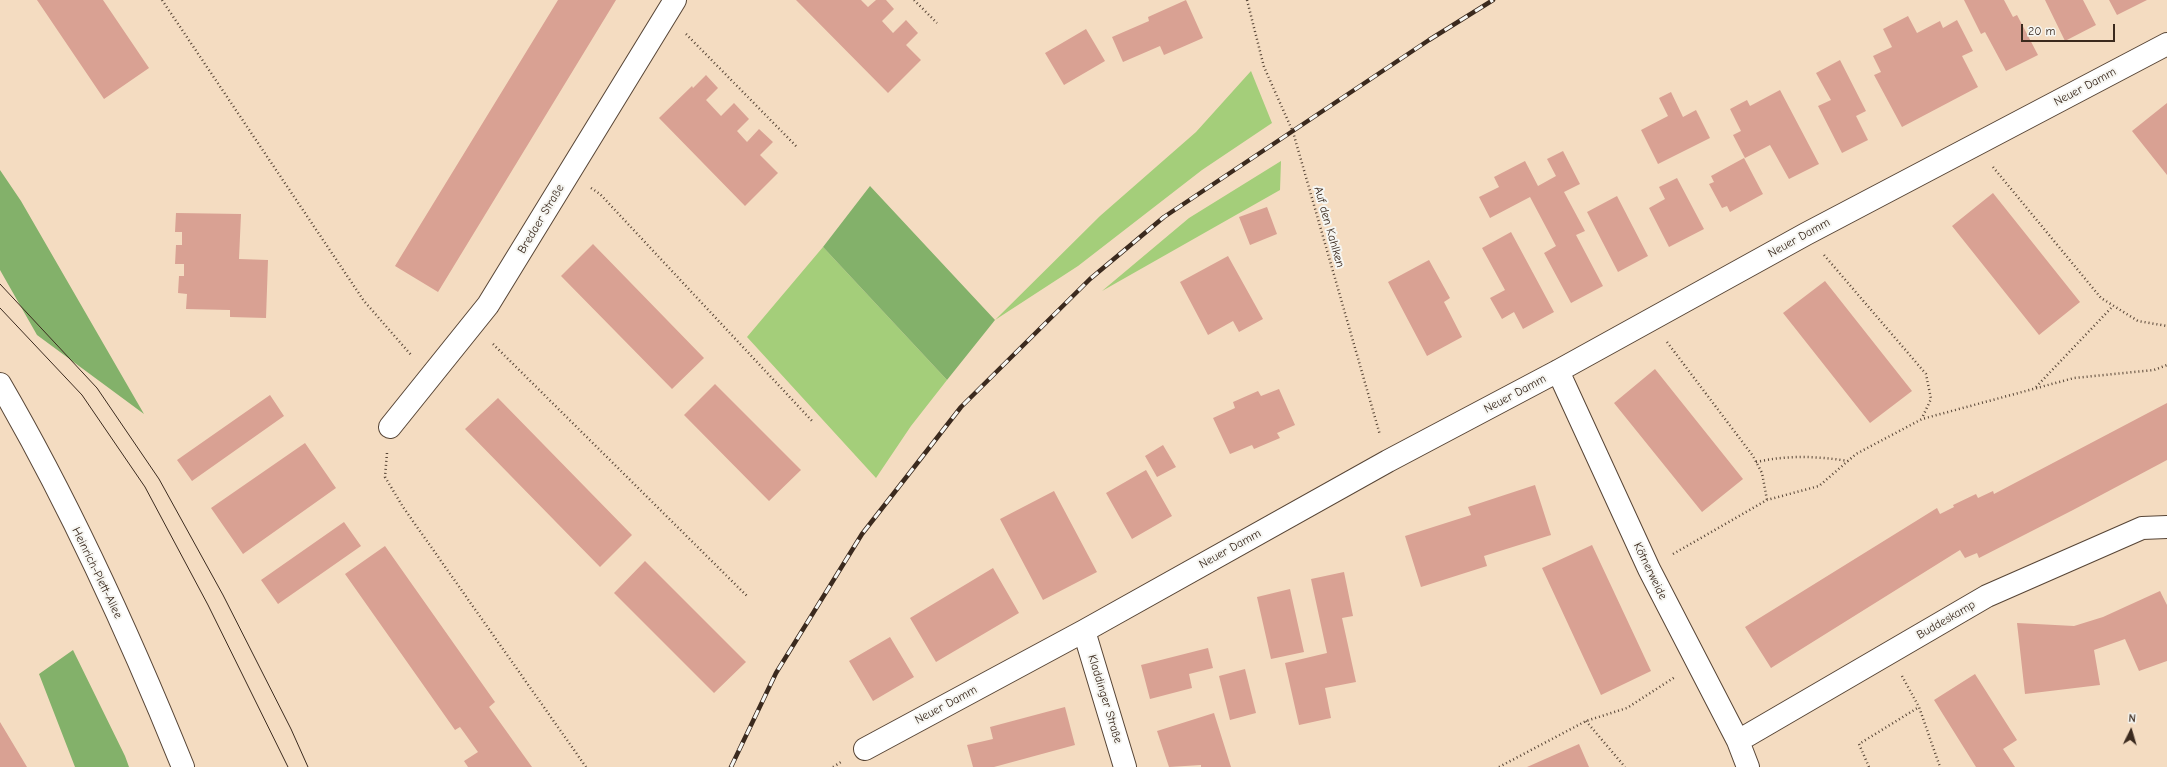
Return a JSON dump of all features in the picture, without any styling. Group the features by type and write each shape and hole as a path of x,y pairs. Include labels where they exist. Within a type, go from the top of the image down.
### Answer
{"street":[{"name":"Bredaer Straße","path":"390,427 488,305 670,9"},
{"name":"Neuer Damm","path":"865,748 1084,631 1388,461 1558,372 1806,234 2167,44"},
{"name":"Kötnerweide","path":"1558,372 1648,568 1738,741 1748,767"},
{"name":"Heinrich-Plett-Allee","path":"0,384 23,424 102,578 183,767"},
{"name":"Buddeskamp","path":"1738,741 1987,596 2142,528 2167,527"},
{"name":"Kladdinger Straße","path":"1084,631 1125,767"}],"path":[{"path":"162,0 364,301 430,377"},
{"path":"914,0 937,23"},
{"name":"Auf den Kahlken","path":"1247,0 1264,67 1292,132 1388,461"},
{"path":"670,9 691,38 798,147"},
{"path":"1976,144 2101,298 2138,321 2167,326"},
{"path":"570,172 600,194 813,422"},
{"path":"1806,234 1926,374 1931,399 1922,418"},
{"path":"2036,388 2113,306"},
{"path":"1650,321 1756,462 1762,473 1767,500"},
{"path":"471,326 504,353 748,597"},
{"path":"1648,568 1767,500 1820,486 1856,454 1922,418 2074,378 2154,370 2167,365"},
{"path":"390,427 385,477 403,507 586,767"},
{"path":"1756,462 1780,456 1817,456 1848,461"},
{"path":"1889,653 1919,707 1940,767"},
{"path":"1499,767 1586,721 1627,708 1697,662"},
{"path":"1869,767 1859,744 1919,707"},
{"path":"1586,721 1625,767"}],"green space":[{"path":"1251,71 1272,123 1202,170 1078,266 995,320 1100,216 1196,132"},
{"path":"1281,161 1280,190 1102,291 1189,218"},
{"path":"0,170 21,201 144,414 37,335 0,270"},
{"path":"870,186 995,320 947,380 823,247"},
{"path":"823,247 947,380 911,426 876,478 747,337"},
{"path":"73,650 129,767 75,767 39,674"}],"building":[{"path":"37,0 103,0 149,68 104,99"},
{"path":"558,0 616,0 438,292 395,266"},
{"path":"796,0 861,0 868,7 876,0 886,0 894,9 882,21 893,33 906,20 918,33 906,45 921,60 888,93"},
{"path":"1186,0 1203,38 1164,55 1160,46 1123,62 1112,37 1149,21 1148,17"},
{"path":"1964,0 2004,0 2013,17 2017,15 2038,55 2006,71 1985,32 1981,34"},
{"path":"2045,0 2083,0 2096,25 2065,41"},
{"path":"2109,0 2147,0 2117,15"},
{"path":"1908,16 1917,33 1940,21 1943,28 1957,20 1973,51 1962,56 1978,87 1902,127 1874,75 1881,72 1873,56 1892,47 1883,29"},
{"path":"1086,29 1105,61 1064,85 1045,53"},
{"path":"1840,60 1866,111 1856,116 1868,140 1842,153 1818,106 1831,100 1816,73"},
{"path":"706,75 718,88 706,100 721,116 734,103 749,119 737,131 747,142 759,129 773,142 760,155 778,173 745,206 659,118 692,86 693,88"},
{"path":"1780,90 1819,164 1789,179 1770,145 1745,158 1733,135 1741,131 1730,109 1747,100 1750,106"},
{"path":"1671,92 1683,117 1696,110 1710,138 1658,164 1641,130 1668,116 1659,98"},
{"path":"2167,103 2167,175 2132,131"},
{"path":"1563,151 1580,184 1564,192 1585,231 1576,235 1603,286 1571,303 1544,253 1556,246 1530,197 1490,218 1479,197 1499,187 1494,177 1525,161 1538,186 1556,176 1547,159"},
{"path":"1744,158 1763,194 1730,212 1727,206 1722,208 1709,184 1714,182 1711,176"},
{"path":"1677,178 1704,229 1669,247 1649,208 1665,199 1659,187"},
{"path":"1993,193 2080,302 2039,335 1952,226"},
{"path":"1617,196 1648,256 1618,272 1587,212"},
{"path":"1267,207 1277,234 1250,245 1239,217"},
{"path":"176,213 241,214 239,259 268,260 266,318 230,317 230,310 186,309 187,294 178,293 179,276 184,276 184,264 175,264 176,245 182,245 182,232 175,232"},
{"path":"1511,232 1554,312 1523,329 1514,312 1502,319 1490,298 1505,290 1482,248"},
{"path":"593,244 704,358 672,389 561,276"},
{"path":"1228,256 1263,319 1239,332 1233,321 1208,335 1180,282"},
{"path":"1429,260 1450,298 1444,302 1462,337 1427,356 1388,282"},
{"path":"1825,281 1912,391 1870,423 1783,313"},
{"path":"1655,369 1743,479 1702,512 1614,403"},
{"path":"715,384 801,470 769,501 684,415"},
{"path":"1279,389 1295,425 1277,433 1280,438 1254,449 1252,445 1230,454 1213,418 1235,408 1233,402 1258,391 1261,396"},
{"path":"270,395 284,416 192,481 177,460"},
{"path":"498,398 632,535 600,567 465,429"},
{"path":"2167,403 2167,460 2073,510 1979,558 1977,553 1965,558 1960,550 1771,668 1745,627 1937,508 1940,514 1954,507 1953,505 1976,494 1978,498 1993,491 1994,494"},
{"path":"305,443 336,488 243,554 211,508"},
{"path":"1163,445 1176,467 1157,477 1145,456"},
{"path":"1146,470 1172,516 1132,539 1106,493"},
{"path":"1535,485 1551,535 1484,556 1487,566 1421,587 1405,536 1471,515 1468,507"},
{"path":"1054,491 1097,572 1043,600 1000,519"},
{"path":"344,522 361,546 278,604 261,580"},
{"path":"1592,545 1651,671 1601,695 1542,568"},
{"path":"385,546 495,702 489,707 532,767 468,767 464,761 478,752 460,727 455,730 345,574"},
{"path":"645,561 746,662 714,693 614,593"},
{"path":"993,568 1019,613 936,662 910,618"},
{"path":"1344,572 1353,616 1342,618 1356,682 1325,688 1331,718 1299,725 1285,663 1327,653 1311,579"},
{"path":"1290,589 1304,652 1271,659 1257,597"},
{"path":"2160,591 2167,605 2167,661 2139,671 2125,639 2094,650 2100,685 2025,694 2017,623 2074,626 2103,617"},
{"path":"890,637 914,677 873,701 849,661"},
{"path":"1208,648 1213,668 1189,674 1192,688 1150,699 1141,665"},
{"path":"1245,669 1256,713 1230,720 1219,676"},
{"path":"1975,674 2017,740 2003,749 2015,767 1976,767 1934,700"},
{"path":"1065,707 1075,745 994,767 973,767 967,745 993,739 990,727"},
{"path":"1214,713 1231,767 1201,767 1201,765 1169,767 1157,731"},
{"path":"0,722 27,767 0,767"},
{"path":"1579,744 1589,767 1527,767"}],"tram line":[{"path":"0,284 97,388 159,479 223,595 291,729 308,767"},
{"path":"0,308 82,395 145,487 208,605 288,767"}],"railway":[{"path":"731,767 776,673 862,534 961,407 1090,279 1164,217 1429,40 1493,0"}]}
